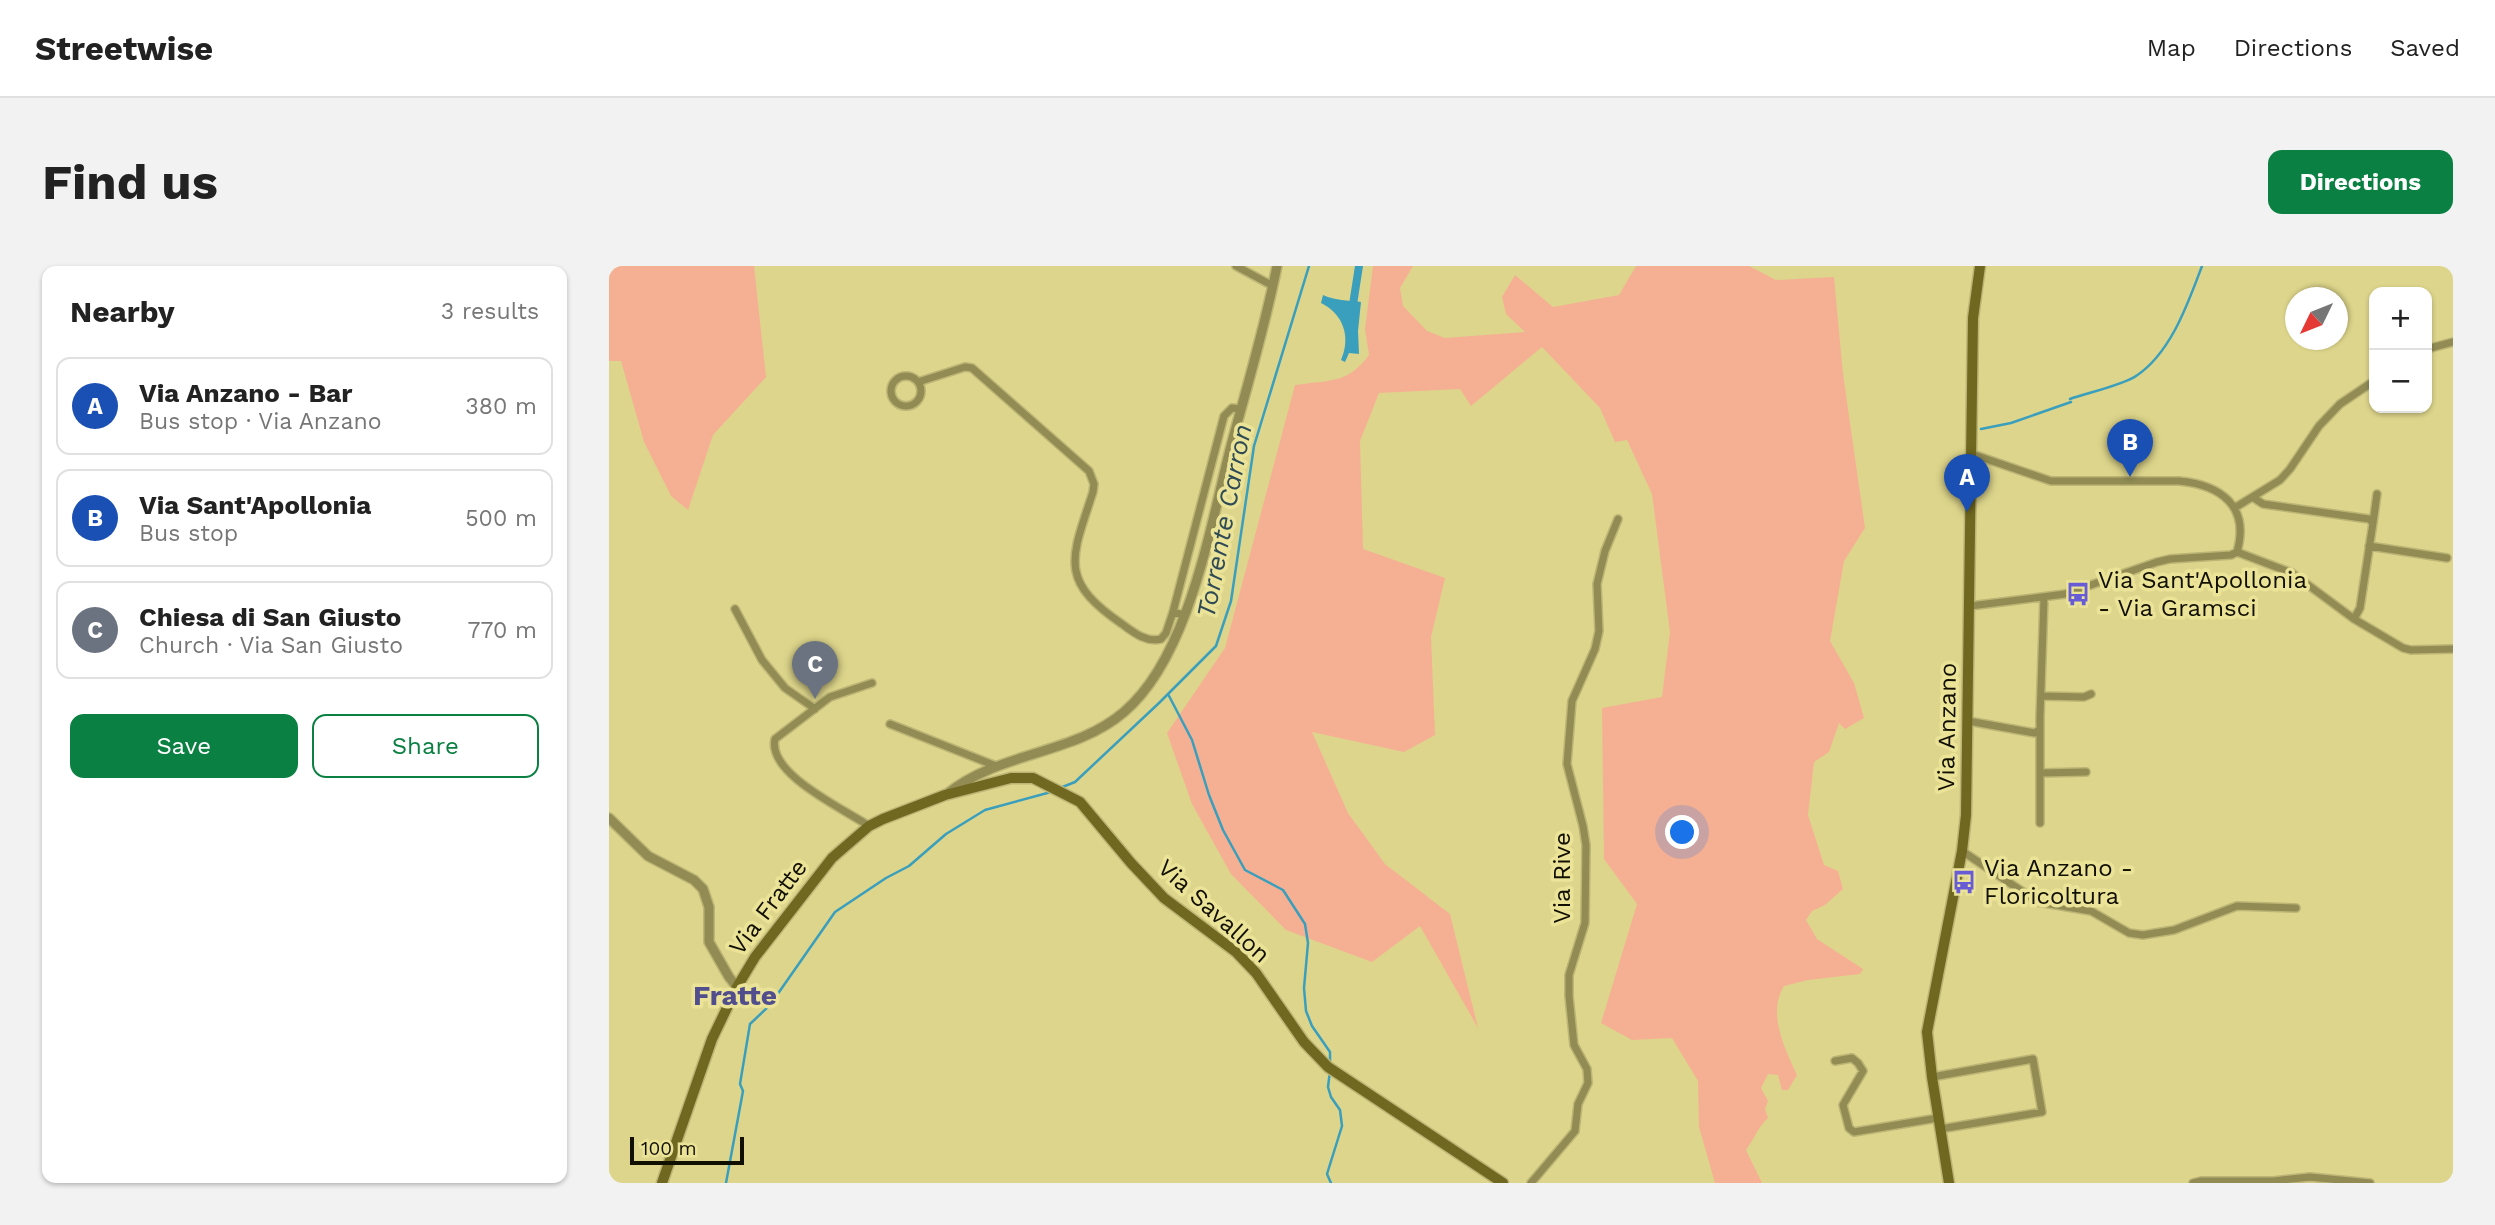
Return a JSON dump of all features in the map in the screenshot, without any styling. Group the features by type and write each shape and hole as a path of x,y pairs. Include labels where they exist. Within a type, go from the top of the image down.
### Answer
{"main road":[{"name":"Via Anzano","path":"1949,1183 1927,1040 1928,1023 1962,851 1966,815 1974,304 1980,266"},
{"name":"Via Savallon","path":"945,795 1011,778 1033,778 1073,797 1164,898 1236,952 1255,973 1304,1042 1331,1069 1503,1183"},
{"name":"Via Fratte","path":"662,1183 712,1039 755,957 819,872 840,850 869,826 945,795"}],"street":[{"path":"1236,266 1273,286"},
{"path":"945,795 963,781 996,766 1088,735 1123,714 1153,681 1184,615 1201,565 1277,266"},
{"path":"2432,348 2453,342"},
{"path":"919,382 965,367 972,368 1089,471 1094,484 1076,545 1075,569 1082,589 1101,610 1136,634 1152,640 1161,639 1166,633 1174,612 1224,416 1232,408 1241,409"},
{"path":"901,377 911,377 919,382 920,396 914,404 905,406 893,398 892,388 901,377"},
{"path":"2236,508 2280,480 2319,426 2340,404 2369,384"},
{"path":"1972,454 2051,481 2189,482 2216,491 2236,508 2239,523 2237,552"},
{"path":"2354,619 2360,608 2377,494"},
{"path":"2254,498 2263,503 2369,519 2373,523"},
{"name":"Via Rive","path":"1531,1183 1575,1131 1578,1104 1588,1083 1587,1069 1574,1045 1569,996 1569,975 1585,923 1586,845 1567,765 1572,701 1595,649 1599,631 1597,584 1605,551 1618,519"},
{"path":"2369,546 2447,558"},
{"path":"1970,606 2044,598 2079,590 2157,562 2218,557 2237,552 2292,573 2354,619 2393,643 2411,650 2453,649"},
{"path":"2040,823 2044,598"},
{"path":"735,609 762,660 785,688 815,709"},
{"path":"1174,612 1184,615"},
{"path":"869,826 807,788 778,761 773,746 775,739 830,697 872,683"},
{"path":"2041,696 2084,697 2091,694"},
{"path":"1968,721 2035,733 2040,729"},
{"path":"890,724 996,766"},
{"path":"2040,773 2086,772"},
{"path":"609,818 648,856 694,880 703,889 709,907 709,942 737,987"},
{"path":"1962,851 2038,902 2091,911 2129,933 2143,935 2174,930 2237,905 2296,908"},
{"path":"1835,1061 1852,1058 1859,1063 1863,1071 1843,1105 1849,1128 1854,1132 2042,1112 2033,1059 1931,1077"},
{"path":"2193,1183 2310,1177 2370,1183"}],"shaded area":[{"path":"609,266 754,266 766,377 713,435 688,510 671,496 644,442 621,361 609,361"},
{"path":"1373,266 1413,266 1400,288 1403,306 1427,331 1445,338 1525,332 1506,314 1502,297 1515,275 1553,307 1619,295 1636,266 1749,266 1776,280 1834,277 1843,374 1865,528 1844,561 1830,641 1854,683 1864,718 1845,729 1839,723 1829,752 1814,762 1808,815 1824,865 1838,871 1843,889 1825,905 1812,911 1806,920 1817,939 1863,969 1860,974 1808,980 1784,986 1779,997 1777,1019 1783,1043 1797,1075 1788,1090 1782,1090 1778,1075 1768,1074 1761,1088 1768,1101 1765,1109 1768,1118 1746,1150 1762,1183 1715,1183 1699,1127 1698,1081 1672,1038 1632,1040 1601,1023 1637,904 1604,859 1602,708 1662,697 1670,632 1652,494 1627,440 1615,442 1600,408 1542,347 1471,406 1460,389 1379,393 1360,441 1363,549 1445,578 1431,637 1435,735 1404,752 1312,732 1348,813 1385,864 1450,914 1478,1028 1420,926 1372,962 1286,930 1231,874 1192,804 1167,733 1225,648 1295,385 1345,376 1369,355 1365,329"}],"water":[{"path":"1323,295 1361,302 1359,354 1349,353 1345,362 1341,360 1345,343 1343,327 1335,313 1321,303"}],"waterway":[{"name":"Torrente Carron","path":"1060,788 1075,782 1216,646 1231,601 1254,446 1309,266"},
{"path":"1352,311 1359,266"},
{"path":"2070,399 2123,383 2148,366 2169,341 2202,266"},
{"path":"1981,429 2011,423 2071,402"},
{"path":"1168,694 1192,740 1223,830 1245,870 1283,890 1305,924 1308,943 1304,988 1306,1011 1312,1026 1330,1052 1330,1064"},
{"name":"Torrente Carron","path":"726,1183 743,1091 740,1084 750,1024 770,1005 835,912 909,866 946,834 985,810 1051,792"},
{"path":"1330,1071 1328,1087 1340,1110 1342,1126 1327,1174 1331,1183"}],"place":[{"name":"Via Sant'Apollonia","path":"2130,477"},
{"name":"Via Anzano - Bar","path":"1967,512"},
{"name":"Via Sant'Apollonia - Via Gramsci","path":"2078,594"},
{"name":"Chiesa di San Giusto","path":"815,699"},
{"name":"Via Anzano - Floricoltura","path":"1964,882"}],"district":[{"name":"Fratte","path":"735,995"}]}
